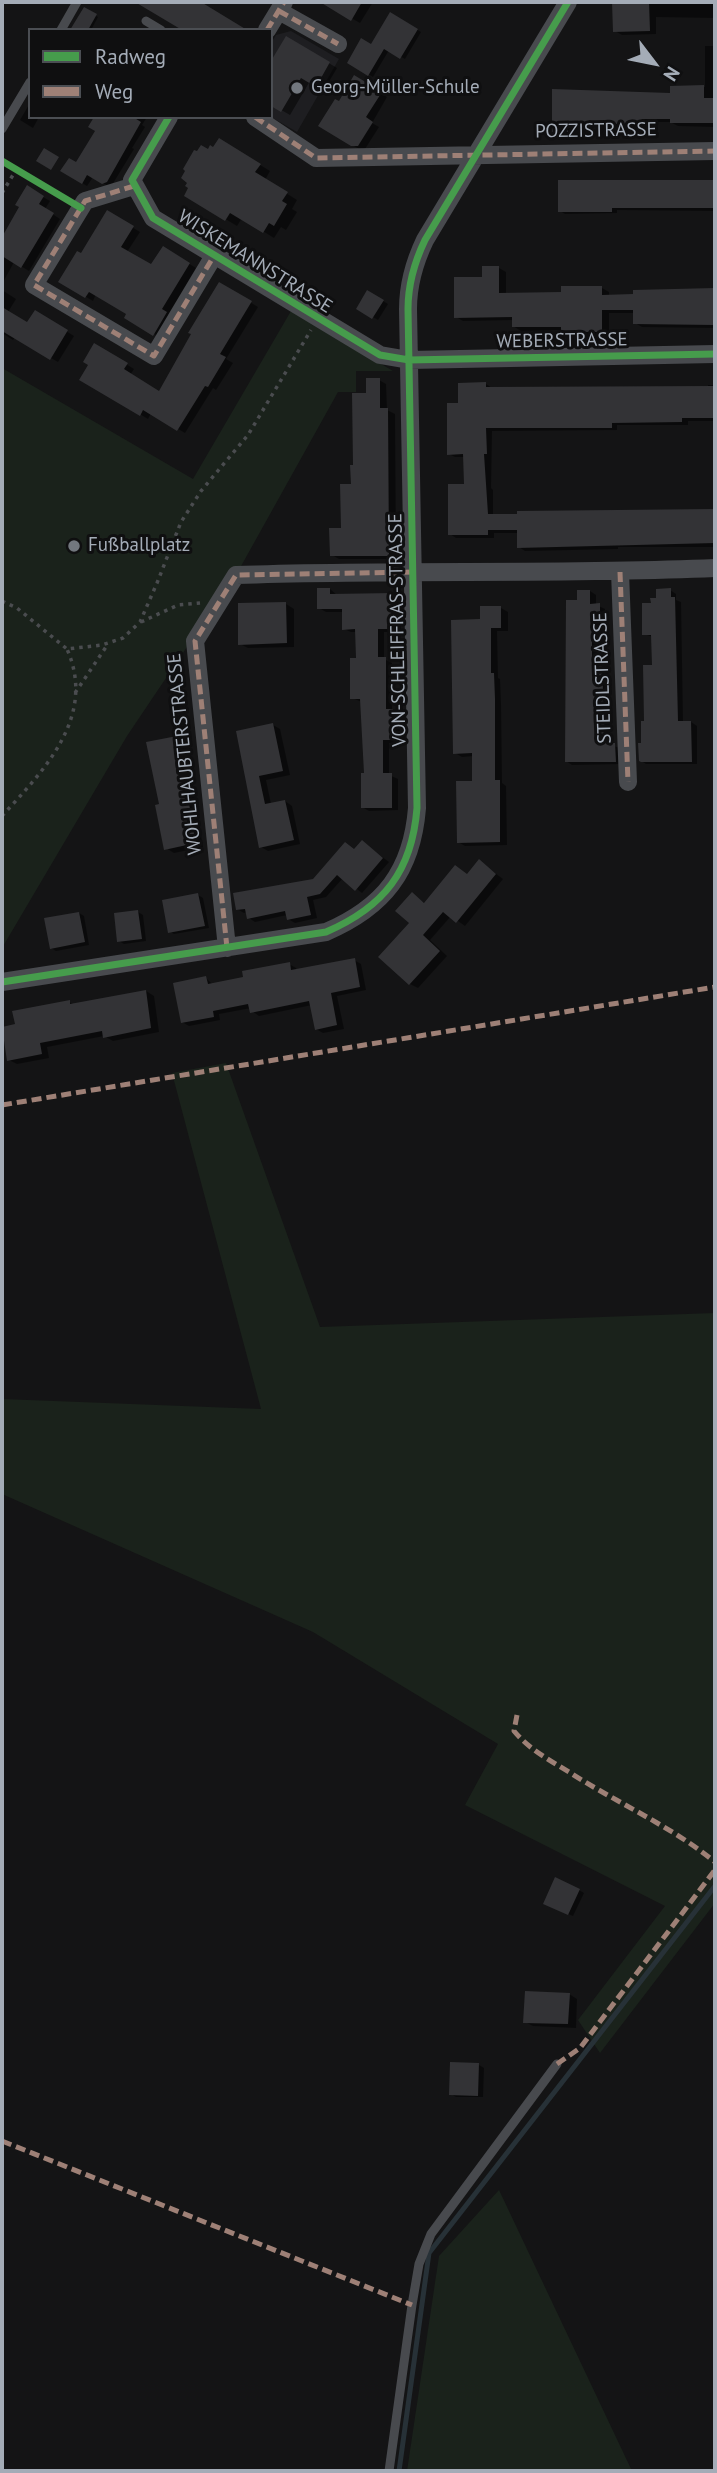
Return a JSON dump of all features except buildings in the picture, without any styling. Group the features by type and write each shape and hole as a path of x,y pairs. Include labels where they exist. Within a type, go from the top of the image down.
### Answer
{"street":[{"name":"VON-SCHLEIFFRAS-STRASSE","path":"2,982 326,932 368,909 385,893 399,873 415,830 416,808 408,294 416,259 568,2"},
{"path":"268,28 281,6 338,44"},
{"path":"168,119 132,180 134,186 85,201 34,285 154,356 215,254"},
{"path":"259,119 316,158 477,154"},
{"name":"POZZISTRASSE","path":"477,154 715,150"},
{"name":"WISKEMANNSTRASSE","path":"134,186 153,218 380,355 409,360"},
{"name":"WEBERSTRASSE","path":"409,360 715,354"},
{"path":"412,572 620,572 715,568"},
{"name":"WOHLHAUBTERSTRASSE","path":"227,948 195,641 236,575 412,572"},
{"name":"STEIDLSTRASSE","path":"620,572 628,782"}],"lane":[{"path":"62,28 77,2"},
{"path":"146,21 157,28"},
{"path":"2,129 28,85"},
{"path":"389,2471 419,2264 430,2234 557,2064"}],"path":[{"path":"2,193 16,170"},
{"path":"140,622 181,522 201,491 248,435 317,319"},
{"path":"2,601 17,608 67,649 75,679 68,729 57,752 2,816"},
{"path":"67,649 123,638 140,622 178,605"},
{"path":"74,695 110,642"}],"shaded area":[{"name":"Georg-Müller-Schule","path":"291,31 339,59 297,132 273,118 273,40 276,35"},
{"path":"291,311 393,371 356,371 356,392 338,392 240,568 127,736 2,948 2,368 193,479"},
{"path":"226,1063 320,1327 715,1313 715,1903 600,2053 578,2020 665,1906 465,1805 498,1744 313,1632 2,1494 2,1399 261,1409 172,1073"},
{"path":"499,2190 632,2471 407,2471 439,2256"}],"waterway":[{"path":"399,2471 429,2253 715,1886"}],"marked path":[{"path":"268,28 284,2"},
{"path":"279,11 338,44"},
{"path":"258,119 316,158 715,151"},
{"path":"134,186 85,201 34,285 154,356 215,254"},
{"path":"227,948 195,641 236,575 413,572"},
{"path":"620,572 628,782"},
{"path":"2,1105 715,987"},
{"path":"517,1715 514,1731 533,1749 680,1837 715,1862"},
{"path":"557,2064 580,2048 715,1870"},
{"path":"2,2141 412,2305"}],"cycle path":[{"path":"2,982 326,932 364,911 379,898 401,868 409,850 417,808 408,309 410,282 425,240 568,2"},
{"path":"168,119 132,180 153,218 380,355 409,360 715,354"},
{"path":"2,161 81,208"}],"place":[{"name":"Georg-Müller-Schule","path":"297,88"},
{"name":"Fußballplatz","path":"74,546"}]}
